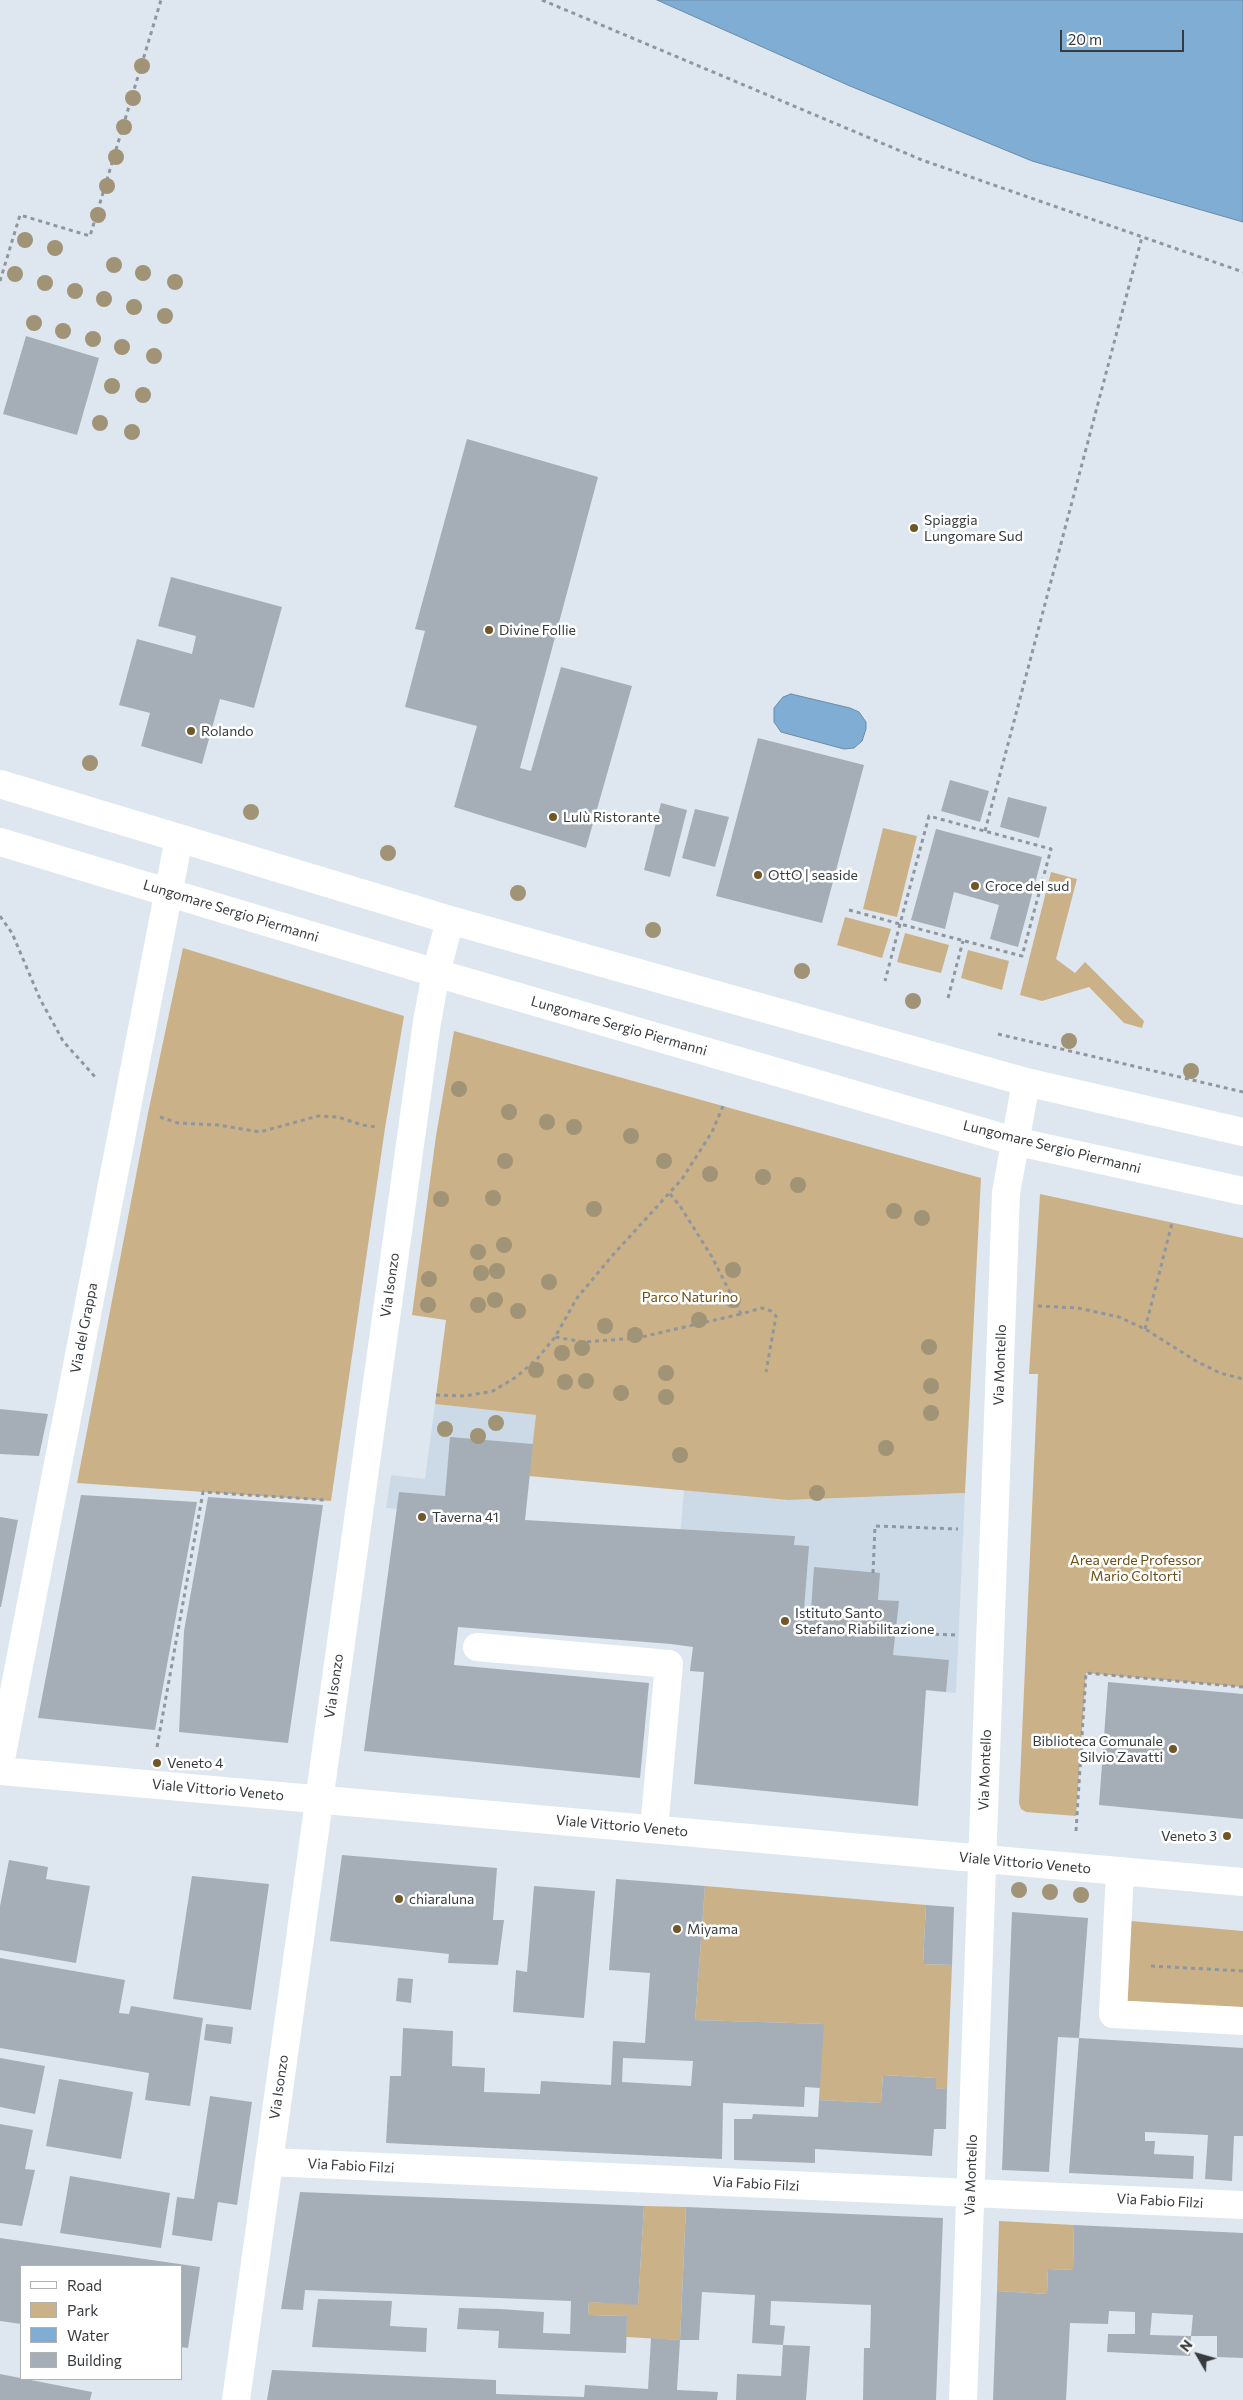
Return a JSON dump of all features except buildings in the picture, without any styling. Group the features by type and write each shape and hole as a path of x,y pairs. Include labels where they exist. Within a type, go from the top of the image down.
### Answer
{"street":[{"path":"0,784 450,920 1026,1082 1243,1132"},
{"name":"Via del Grappa","path":"0,1764 179,838"},
{"name":"Lungomare Sergio Piermanni","path":"0,842 436,973 1014,1141 1243,1191"},
{"name":"Via Isonzo","path":"236,2400 412,1123 436,973 450,920"},
{"name":"Via Montello","path":"963,2400 1006,1193 1026,1082"},
{"path":"477,1647 669,1664 654,1829"},
{"name":"Viale Vittorio Veneto","path":"0,1771 1243,1882"},
{"path":"1120,1871 1113,2014 1243,2021"},
{"name":"Via Fabio Filzi","path":"269,2162 1243,2205"}],"path":[{"path":"0,281 20,215 90,236 161,0"},
{"path":"542,0 922,160 1243,272"},
{"path":"985,831 1142,237"},
{"path":"849,910 900,924 963,941 1022,956 1051,849 930,816 900,924 885,981"},
{"path":"0,916 12,934 40,998 63,1041 89,1072 101,1082"},
{"path":"948,998 963,941"},
{"path":"436,1395 465,1396 493,1390 516,1377 537,1359 555,1337 577,1298 612,1256 670,1194 712,1132 723,1106"},
{"path":"156,1116 178,1123 218,1124 260,1132 318,1116 338,1117 362,1125 385,1128"},
{"path":"670,1194 680,1206 712,1257 741,1314"},
{"path":"1145,1329 1172,1223"},
{"path":"1032,1305 1078,1308 1119,1317 1145,1329 1196,1361 1220,1373 1243,1379"},
{"path":"555,1337 584,1342 637,1338 762,1308 771,1311 776,1316 766,1372"},
{"path":"157,1747 203,1492 331,1501"},
{"path":"873,1573 875,1526 964,1529"},
{"path":"895,1633 958,1636"},
{"path":"1076,1831 1086,1672 1243,1687"},
{"path":"1115,1964 1243,1971"}],"shaded area":[{"path":"435,1404 536,1415 525,1520 386,1508 391,1475 425,1479"},
{"path":"684,1490 788,1500 965,1493 956,1693 690,1671 693,1647 671,1644"}],"green space":[{"path":"883,828 917,836 897,917 863,909"},
{"path":"1051,872 1077,879 1056,959 1075,973 1085,962 1144,1021 1142,1028 1124,1023 1089,987 1042,1001 1020,995"},
{"path":"845,917 891,929 882,958 837,945"},
{"path":"905,933 949,945 941,973 897,962"},
{"path":"183,948 404,1016 385,1128 331,1501 77,1483 148,1113"},
{"path":"968,950 1009,961 1002,990 961,978"},
{"name":"Parco Naturino","path":"454,1031 981,1178 965,1493 788,1500 529,1476 536,1415 435,1404 446,1320 412,1315 436,1136"},
{"name":"Area verde Professor Mario Coltorti","path":"1040,1194 1243,1238 1243,1687 1086,1673 1076,1816 1026,1812 1021,1809 1019,1803 1038,1374 1029,1374"},
{"path":"705,1886 926,1905 923,1964 952,1965 947,2088 936,2089 936,2078 883,2075 881,2103 819,2100 823,2024 695,2020"},
{"path":"1131,1921 1243,1931 1243,2009 1126,2001"},
{"path":"644,2206 686,2207 680,2340 626,2337 627,2316 588,2315 589,2302 638,2304"},
{"path":"999,2221 1074,2225 1073,2270 1048,2269 1047,2294 997,2291"}],"water":[{"path":"657,0 1243,0 1243,222 1032,161 850,86"},
{"path":"791,694 850,708 859,712 866,722 862,741 854,748 844,749 781,732 774,722 774,708 783,697"}],"place":[{"name":"Spiaggia Lungomare Sud","path":"914,528"},
{"name":"Divine Follie","path":"489,630"},
{"name":"Rolando","path":"191,731"},
{"name":"Lulù Ristorante","path":"553,817"},
{"name":"OttO | seaside","path":"758,875"},
{"name":"Croce del sud","path":"975,886"},
{"name":"Taverna 41","path":"422,1517"},
{"name":"Istituto Santo Stefano Riabilitazione","path":"785,1621"},
{"name":"Biblioteca Comunale Silvio Zavatti","path":"1173,1749"},
{"name":"Veneto 4","path":"157,1763"},
{"name":"Veneto 3","path":"1227,1836"},
{"name":"chiaraluna","path":"399,1899"},
{"name":"Miyama","path":"677,1929"}]}
